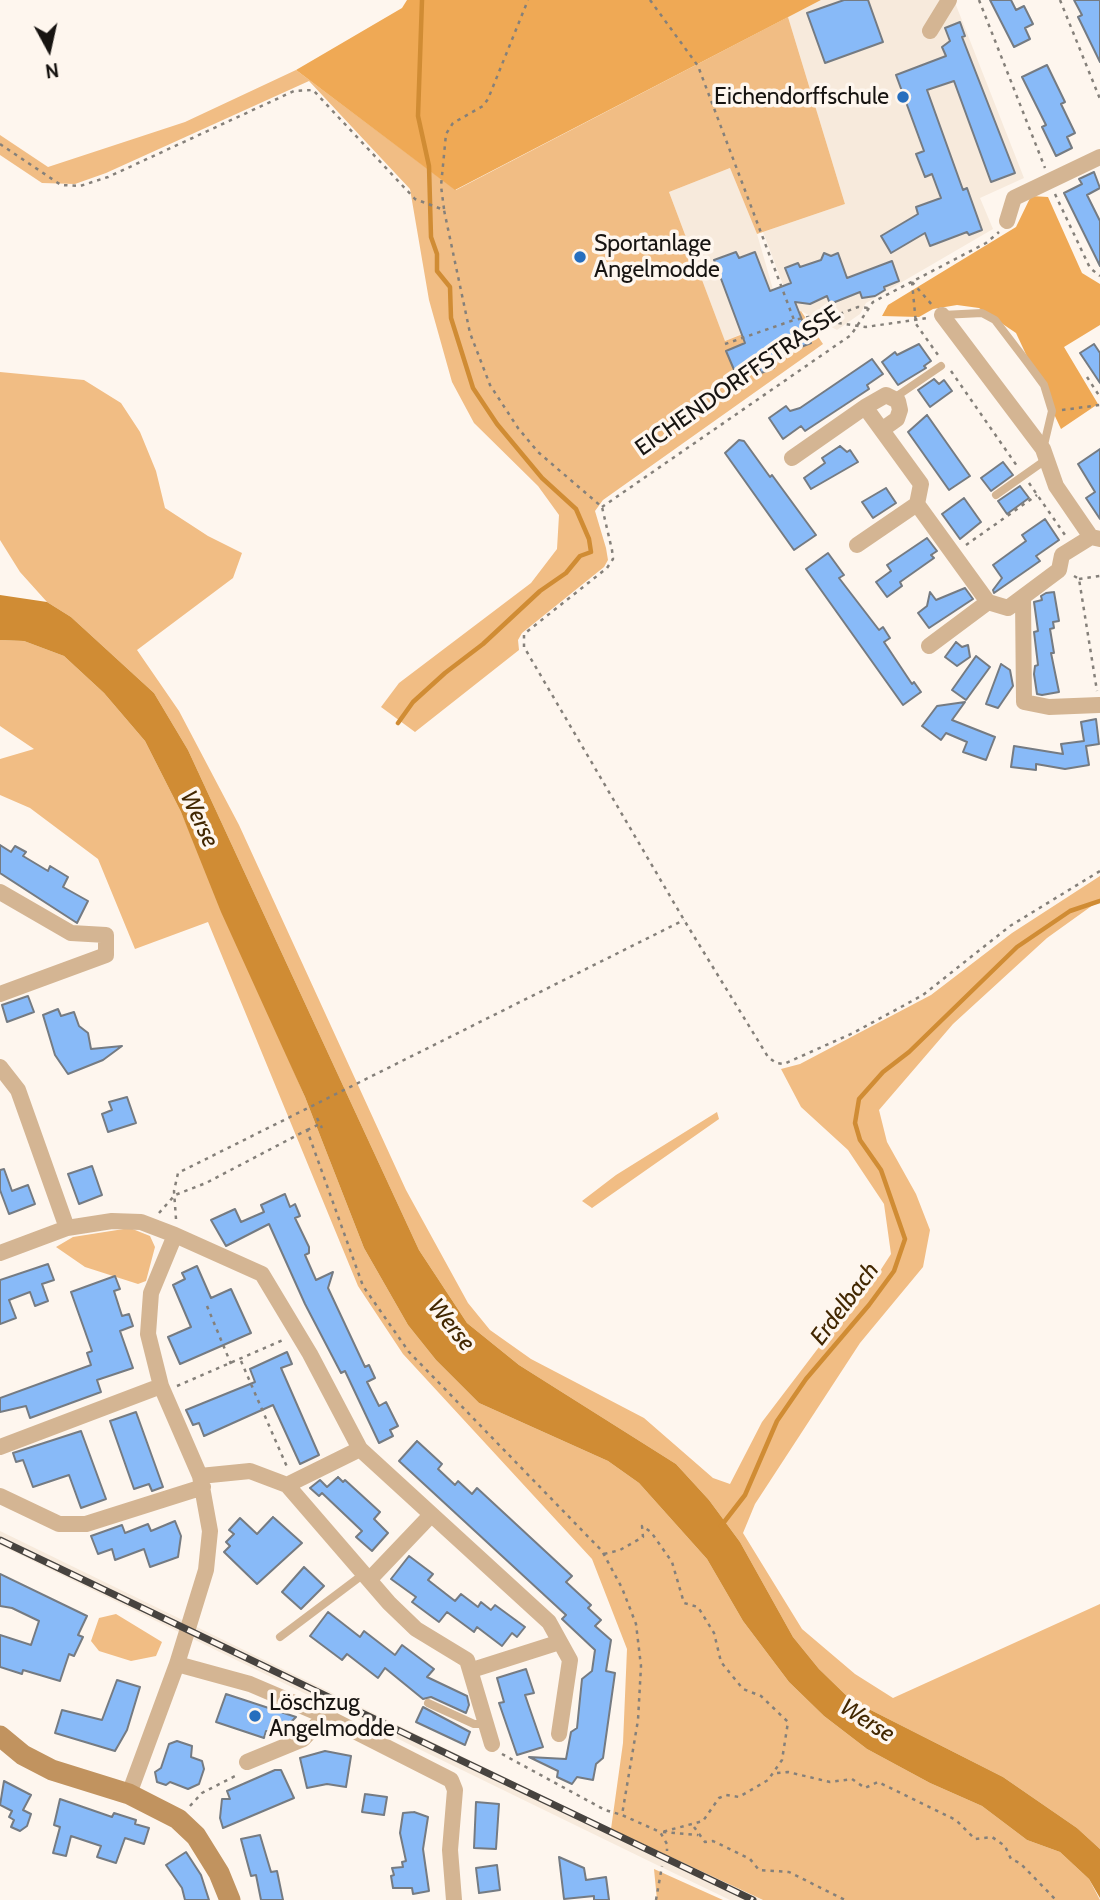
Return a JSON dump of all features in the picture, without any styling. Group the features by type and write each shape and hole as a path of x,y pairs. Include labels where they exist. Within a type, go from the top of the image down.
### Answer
{"street":[{"path":"930,31 949,0"},
{"path":"1007,221 1014,198 1100,157"},
{"path":"917,504 988,603 1008,608 1059,570 1062,555 1095,538 1056,486 1045,454 942,315"},
{"path":"792,458 881,396 894,398 900,405 900,414 883,429"},
{"path":"857,545 917,504 921,484 866,407"},
{"path":"1023,598 1024,702 1049,707 1099,705"},
{"path":"929,646 988,603"},
{"path":"0,892 71,933 106,935 106,955 0,994"},
{"path":"0,1067 18,1090 67,1228"},
{"path":"0,1253 67,1228 111,1221 152,1225 262,1274 310,1354 360,1449 550,1622 570,1660 559,1734"},
{"path":"129,1794 177,1664 206,1570 210,1531 201,1482 162,1389 151,1355 148,1310 157,1275 175,1235"},
{"path":"0,1447 162,1389"},
{"path":"287,1485 360,1449"},
{"path":"0,1496 60,1524 86,1524 201,1482 250,1471 287,1485 389,1603 416,1629 457,1651 472,1670 492,1744"},
{"path":"367,1576 431,1515"},
{"path":"472,1670 560,1642"},
{"path":"177,1664 250,1684 325,1716 451,1780 455,1790 450,1850 454,1900"},
{"path":"247,1762 303,1739 325,1716"},
{"path":"0,1736 23,1755 52,1770 129,1794 156,1806 196,1836 219,1873 230,1900"}],"lane":[{"path":"942,315 982,313 995,320 1044,385 1052,411 1045,454 1024,475 996,495"},
{"path":"894,398 941,366"},
{"path":"280,1637 367,1576"},
{"path":"428,1703 474,1724 487,1724"}],"path":[{"path":"528,0 488,99 483,106 453,123 446,134 441,209 470,333 490,385 537,452 602,507 613,559 607,568 524,634 524,647 684,920 768,1057 784,1064 853,1033 923,995 1010,926 1100,871"},
{"path":"650,0 698,66 794,320"},
{"path":"979,0 1003,65"},
{"path":"1060,0 1100,99"},
{"path":"0,144 61,186 92,183 304,89 313,90 415,199 441,209"},
{"name":"EICHENDORFFSTRASSE","path":"602,507 851,335 868,308 986,243 1006,226 1007,221"},
{"path":"912,282 942,315"},
{"path":"912,282 915,320 1074,547"},
{"path":"838,323 842,313 858,307 868,308"},
{"path":"726,344 794,320 818,315 838,323 857,326 942,315"},
{"path":"1087,377 1100,397"},
{"path":"1052,411 1100,405"},
{"path":"953,554 1037,495"},
{"path":"1059,570 1079,579 1100,576"},
{"path":"1079,579 1099,705"},
{"path":"175,1235 178,1173 684,920"},
{"path":"317,1118 322,1128"},
{"path":"152,1225 161,1209 175,1195 206,1183 320,1124"},
{"path":"307,1130 363,1286 409,1352 604,1554 622,1588 636,1624 641,1667 638,1720 622,1815"},
{"path":"207,1306 231,1364"},
{"path":"162,1389 241,1360 296,1334"},
{"path":"241,1360 287,1469 287,1485"},
{"path":"604,1554 620,1550 643,1537 642,1526 663,1546 672,1562 684,1603 698,1607 714,1633 721,1662 743,1689 761,1696 788,1722 782,1760 775,1774 750,1793 719,1798 703,1821 693,1826 660,1832"},
{"path":"492,1744 504,1757 605,1810 660,1832 699,1835"},
{"path":"188,1809 202,1793 250,1769 247,1762"},
{"path":"775,1774 788,1772 830,1782 852,1779 865,1788 878,1782 957,1820 975,1839 992,1837 1005,1846 1011,1858 1020,1863 1056,1900"},
{"path":"693,1826 705,1842 713,1841 750,1859 759,1870 789,1872 845,1900"},
{"path":"660,1832 667,1844 667,1851"},
{"path":"656,1900 662,1866"}],"shaded area":[{"path":"407,0 821,0 455,190 296,70 402,8"},
{"name":"Eichendorffschule","path":"821,0 954,0 1024,178 980,198 993,229 866,303 860,314 837,330 801,311 793,311 763,232 845,204 788,17"},
{"name":"Sportanlage Angelmodde","path":"788,17 845,204 757,234 730,168 669,192 725,341 801,311 823,344 603,500 595,511 608,560 604,567 522,633 518,640 519,650 415,732 381,707 399,683 531,583 557,549 559,515 538,486 474,423 452,382 429,300 410,189 309,81 106,173 75,184 42,183 0,155 0,135 48,167 185,122 296,70 456,190"},
{"path":"730,168 757,234 781,317 725,341 669,192"},
{"path":"1031,196 1048,197 1082,273 1100,284 1100,325 1064,347 1098,404 1061,429 1016,333 979,308 957,305 933,309 919,317 882,316 888,305 1016,227"},
{"path":"0,372 84,380 121,403 140,432 156,471 165,508 208,536 242,553 233,578 137,650 179,711 239,825 406,1190 468,1303 490,1330 531,1359 644,1418 713,1478 730,1484 762,1422 819,1347 865,1294 891,1254 884,1204 848,1150 801,1107 781,1069 800,1064 931,995 1012,933 1100,876 1100,900 1047,938 953,1024 879,1110 887,1142 916,1194 930,1230 923,1267 860,1343 755,1504 743,1533 802,1629 855,1674 893,1698 1100,1604 1100,1849 1077,1828 1003,1777 851,1700 819,1669 793,1637 740,1542 709,1500 676,1464 519,1365 467,1323 419,1250 188,750 154,693 71,617 47,602 20,572 0,540"},
{"path":"0,640 24,641 64,656 104,693 145,741 181,812 305,1097 364,1248 408,1325 436,1360 479,1403 608,1461 639,1483 707,1559 743,1621 789,1682 824,1716 867,1749 930,1783 982,1806 1027,1840 1060,1852 1089,1879 1100,1900 763,1900 611,1829 623,1743 627,1649 592,1559 403,1354 358,1286 208,922 135,949 98,859 30,808 0,795 0,759 34,749 0,726"},
{"path":"717,1112 719,1119 592,1208 582,1201 616,1175"},
{"path":"130,1228 150,1236 155,1247 146,1281 138,1284 85,1267 56,1247 73,1237"},
{"path":"0,1531 762,1900 730,1900 655,1864 0,1545"},
{"path":"116,1614 162,1642 156,1656 131,1661 99,1651 91,1641 99,1618"},
{"path":"654,1869 723,1900 657,1900"}],"water":[{"name":"Werse","path":"0,595 47,602 71,617 154,693 188,750 419,1250 467,1323 519,1365 676,1464 709,1500 740,1542 793,1637 819,1669 851,1700 1003,1777 1077,1828 1100,1849 1100,1898 1089,1879 1060,1852 1027,1840 982,1806 930,1783 867,1749 824,1716 789,1682 743,1621 707,1559 639,1483 608,1461 479,1403 436,1360 408,1325 364,1248 305,1097 221,912 181,812 145,741 104,693 64,656 24,641 0,640"}],"building":[{"path":"844,0 868,0 883,42 825,63 807,13"},
{"path":"990,0 1011,0 1016,10 1024,6 1033,24 1025,28 1030,39 1014,47"},
{"path":"1074,0 1100,0 1100,62 1078,17 1082,15"},
{"path":"960,22 965,36 962,37 1015,173 991,182 954,81 927,90 963,190 967,188 982,230 969,235 967,232 930,246 925,233 891,253 881,236 918,214 916,207 941,198 932,174 925,177 916,154 924,151 896,75 946,56 942,47 950,41 945,28"},
{"path":"1047,65 1065,102 1061,104 1075,133 1067,137 1072,148 1056,156 1042,127 1046,125 1022,77"},
{"path":"1094,172 1100,188 1087,195 1100,221 1100,266 1064,193 1082,184 1079,179"},
{"path":"736,252 739,258 755,252 770,291 791,283 785,268 798,263 800,267 821,260 824,253 831,256 838,253 847,278 892,261 899,281 884,287 885,290 875,296 862,298 860,292 830,304 827,296 810,304 795,302 811,343 771,359 774,368 761,373 758,364 735,372 726,351 745,343 714,260"},
{"path":"919,344 931,361 924,366 926,368 898,385 882,362 895,352 897,355"},
{"path":"1094,344 1100,353 1100,383 1080,353"},
{"path":"872,359 883,374 867,385 869,389 805,431 801,426 783,439 769,418 786,406 790,411 800,408"},
{"path":"934,379 939,384 944,380 952,391 930,407 918,390"},
{"path":"927,415 970,476 949,490 908,432"},
{"path":"739,440 744,441 770,477 772,475 816,535 794,550 725,453"},
{"path":"840,446 847,452 850,450 858,462 811,489 804,478 825,463 822,458"},
{"path":"1100,449 1100,519 1086,498 1095,492 1078,464"},
{"path":"1003,462 1013,475 991,491 981,478"},
{"path":"1020,486 1029,498 1007,514 998,501"},
{"path":"886,488 896,503 873,518 862,502"},
{"path":"964,498 981,522 960,539 942,514"},
{"path":"1045,519 1059,540 1036,556 1040,561 994,593 993,590 1002,578 993,565 1026,541 1022,535"},
{"path":"927,538 937,551 931,555 934,558 900,582 902,586 887,597 876,582 891,571 887,565"},
{"path":"828,553 844,575 839,578 879,630 883,627 890,638 884,642 912,684 914,682 921,692 903,705 806,569"},
{"path":"965,588 973,599 929,628 918,613 927,606 930,592 936,600"},
{"path":"1054,592 1059,621 1053,622 1054,628 1050,629 1054,653 1051,653 1059,692 1042,695 1037,694 1034,674 1035,666 1038,665 1034,632 1038,631 1034,602 1042,600 1041,596 1046,593"},
{"path":"956,642 962,647 968,645 970,657 957,666 945,657"},
{"path":"976,656 990,667 966,700 952,690"},
{"path":"1001,664 1010,670 1013,686 998,708 986,704"},
{"path":"965,702 952,720 995,737 986,760 963,752 967,742 946,733 941,740 922,726 937,706"},
{"path":"1096,719 1099,744 1086,746 1089,765 1065,769 1036,764 1036,770 1011,767 1014,746 1063,754 1061,744 1084,741 1081,722"},
{"path":"0,845 11,852 15,846 26,852 23,856 48,871 50,866 68,877 63,887 88,901 77,923 0,873"},
{"path":"28,996 34,1012 7,1022 2,1005"},
{"path":"58,1009 61,1016 74,1012 79,1026 88,1033 91,1049 122,1046 103,1060 68,1074 55,1055 43,1015"},
{"path":"127,1097 136,1123 108,1132 102,1114 112,1110 109,1102"},
{"path":"92,1166 102,1195 79,1204 68,1174"},
{"path":"4,1169 12,1191 28,1185 35,1204 9,1214 0,1190 0,1170"},
{"path":"285,1194 290,1207 295,1204 300,1216 295,1218 309,1247 309,1253 305,1255 316,1280 333,1272 328,1288 365,1367 369,1365 375,1378 367,1382 379,1406 386,1402 398,1426 390,1430 393,1436 379,1443 345,1371 341,1373 305,1304 269,1224 226,1246 211,1220 235,1209 241,1222 264,1212 261,1205"},
{"path":"48,1264 54,1280 42,1284 48,1301 35,1306 30,1292 9,1300 16,1318 0,1324 0,1280"},
{"path":"197,1266 211,1298 231,1289 251,1333 180,1364 168,1337 191,1327 173,1285 185,1279 182,1273"},
{"path":"115,1276 120,1289 114,1291 122,1316 129,1314 133,1326 120,1331 133,1368 97,1380 101,1392 30,1418 26,1406 0,1412 0,1398 91,1365 87,1353 92,1351 71,1292"},
{"path":"287,1352 292,1364 281,1368 319,1455 300,1464 273,1405 204,1436 199,1423 193,1425 186,1410 255,1382 250,1369"},
{"path":"136,1412 163,1487 152,1491 149,1484 134,1489 110,1421"},
{"path":"81,1431 106,1499 81,1508 69,1475 33,1487 23,1460 16,1462 13,1453"},
{"path":"417,1441 442,1464 438,1469 455,1485 458,1481 472,1494 477,1488 572,1576 566,1582 591,1605 588,1608 601,1620 595,1626 611,1640 606,1671 615,1673 603,1758 596,1764 593,1780 577,1777 572,1784 557,1777 558,1771 529,1757 566,1759 571,1732 577,1728 582,1679 592,1671 595,1650 562,1619 566,1615 399,1461"},
{"path":"338,1477 343,1482 345,1480 380,1512 374,1519 388,1533 372,1551 356,1537 362,1531 322,1493 319,1496 310,1488 320,1480 327,1487"},
{"path":"273,1517 302,1543 257,1584 224,1552 230,1546 226,1542 234,1534 229,1530 240,1518 257,1534"},
{"path":"175,1521 181,1536 178,1557 150,1567 144,1549 115,1560 112,1549 98,1554 91,1536 122,1525 125,1533 148,1524 151,1531"},
{"path":"409,1556 433,1574 428,1580 455,1601 461,1594 478,1607 481,1602 491,1610 495,1605 525,1627 517,1637 512,1633 502,1646 477,1627 474,1632 447,1612 439,1622 412,1602 416,1597 391,1579"},
{"path":"304,1567 324,1586 301,1609 282,1592"},
{"path":"0,1574 87,1616 78,1635 83,1637 74,1656 69,1654 60,1681 23,1670 22,1674 0,1667 0,1635 31,1645 39,1621 12,1608 0,1606"},
{"path":"328,1612 360,1637 364,1631 395,1655 402,1645 434,1669 427,1677 467,1696 469,1705 466,1713 431,1697 423,1699 385,1668 378,1678 347,1654 342,1660 310,1636"},
{"path":"526,1669 534,1693 525,1695 543,1747 517,1755 499,1703 504,1702 497,1678"},
{"path":"117,1680 140,1687 127,1730 115,1751 55,1733 62,1710 102,1720"},
{"name":"Löschzug Angelmodde","path":"226,1694 296,1717 282,1731 266,1731 264,1738 216,1722"},
{"path":"423,1707 470,1732 465,1745 416,1722"},
{"path":"177,1741 192,1746 191,1757 202,1761 204,1769 199,1784 188,1789 170,1782 166,1785 157,1782 155,1772 161,1768 169,1744"},
{"path":"325,1751 351,1756 346,1787 327,1784 307,1788 300,1758"},
{"path":"275,1770 281,1770 294,1798 223,1828 220,1818 222,1799 230,1799 227,1791"},
{"path":"4,1781 31,1795 23,1810 31,1814 27,1826 20,1831 11,1827 14,1820 9,1817 12,1811 0,1805"},
{"path":"365,1794 387,1797 384,1815 362,1812"},
{"path":"60,1799 112,1817 114,1813 136,1820 135,1824 149,1828 144,1844 125,1838 116,1863 97,1857 101,1846 71,1836 66,1856 53,1853 60,1827 54,1825"},
{"path":"476,1802 499,1804 496,1849 474,1848"},
{"path":"414,1812 428,1817 423,1849 429,1891 413,1894 412,1888 393,1888 391,1876 394,1875 392,1868 403,1867 402,1862 406,1861 400,1833 403,1813"},
{"path":"260,1835 271,1872 277,1871 283,1900 261,1900 256,1875 251,1876 241,1839"},
{"path":"186,1852 201,1875 209,1900 185,1900 182,1888 166,1865"},
{"path":"559,1857 584,1868 586,1880 606,1877 609,1900 594,1900 594,1896 564,1899"},
{"path":"497,1865 500,1890 479,1893 476,1868"}],"waterway":[{"path":"398,723 413,702 445,673 483,644 540,591 566,573 580,556 591,552 589,539 576,509 542,478 497,424 473,388 451,318 450,287 437,271 437,254 431,237 429,166 418,116 422,0"},
{"name":"Erdelbach","path":"721,1526 745,1495 777,1421 806,1379 894,1271 905,1239 881,1170 860,1140 855,1123 859,1099 883,1072 909,1052 1017,947 1070,911 1100,901"}],"railway":[{"path":"0,1540 753,1900"}],"place":[{"name":"Eichendorffschule","path":"903,97"},
{"name":"Sportanlage Angelmodde","path":"580,257"},
{"name":"Löschzug Angelmodde","path":"255,1716"}]}
